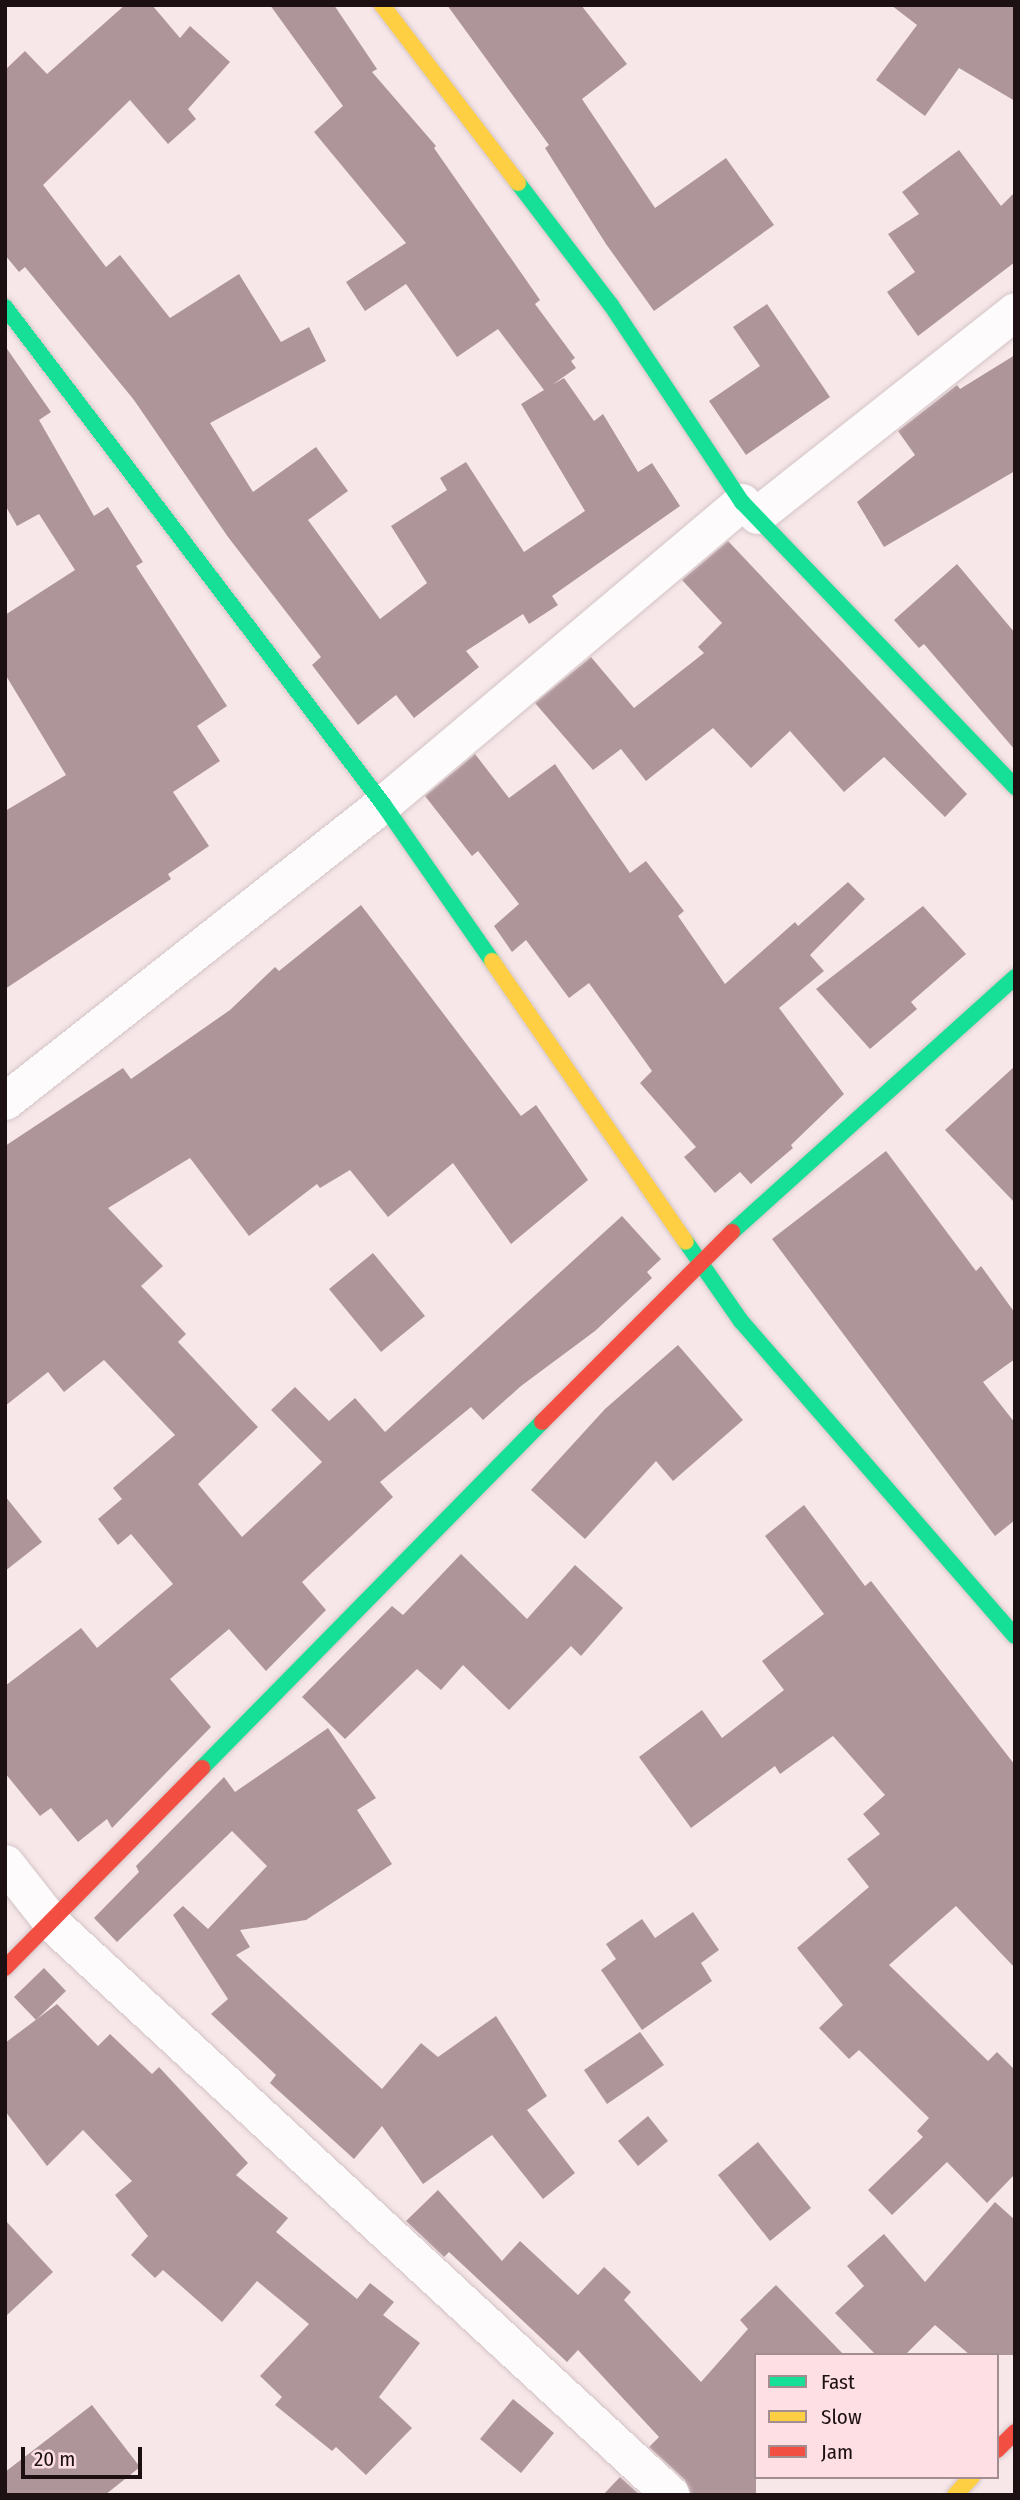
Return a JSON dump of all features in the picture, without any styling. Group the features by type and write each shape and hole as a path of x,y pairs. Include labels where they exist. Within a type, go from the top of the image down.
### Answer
{"street":[{"path":"382,5 611,304 749,508 1015,787"},
{"path":"5,307 383,804 698,1263 741,1321 1015,1636"},
{"path":"5,1101 383,804 749,508 1015,311"},
{"path":"5,1968 53,1924 167,1801 698,1263 1015,977"},
{"path":"5,1863 53,1924 671,2495"},
{"path":"999,2448 1015,2432"},
{"path":"955,2495 970,2479"}],"building":[{"path":"125,5 152,5 180,38 190,26 230,62 188,109 196,119 168,144 130,100 43,185 106,267 120,255 170,318 239,274 281,342 309,327 326,361 210,423 253,492 316,447 348,491 308,520 380,619 427,583 391,526 447,490 440,478 466,462 524,552 585,511 521,404 544,390 498,329 457,357 406,284 365,311 346,282 406,243 314,132 343,106 270,5 334,5 377,69 372,72 436,146 434,148 540,300 535,304 575,358 571,361 576,368 552,385 564,378 594,421 603,414 638,472 652,463 680,506 552,596 558,605 529,624 523,614 466,651 479,667 414,718 396,695 358,725 312,665 321,657 228,537 134,400 25,267 19,272 5,255 5,70 25,51 47,74"},
{"path":"447,5 581,5 627,64 582,99 655,208 726,158 774,225 654,311 606,244 545,148 549,145"},
{"path":"891,5 1015,5 1015,101 959,68 925,116 876,80 917,25"},
{"path":"959,150 1001,206 1015,192 1015,262 918,336 887,292 915,272 888,234 919,214 902,192"},
{"path":"767,304 830,397 746,455 709,401 760,366 733,327"},
{"path":"5,346 51,412 39,420 94,516 108,507 143,562 136,566 227,706 197,726 220,761 173,792 209,846 168,874 171,879 5,989 5,811 66,775 5,674 5,615 75,570 39,514 17,526 5,505"},
{"path":"1015,355 1015,471 884,547 857,502 915,455 898,431 957,385 960,389"},
{"path":"728,541 967,794 945,817 884,757 844,792 790,731 751,768 713,728 646,781 621,749 593,770 535,703 591,657 634,708 704,653 698,647 722,623 682,580"},
{"path":"957,564 1015,633 1015,750 924,644 919,648 894,620"},
{"path":"475,754 509,798 555,764 630,873 646,861 684,911 678,916 725,984 795,922 798,926 848,882 865,899 810,955 824,971 779,1008 844,1094 791,1145 793,1148 751,1184 740,1172 715,1193 684,1157 696,1147 640,1083 652,1071 589,983 569,998 526,940 512,952 494,926 519,904 478,851 472,856 425,796"},
{"path":"361,905 521,1116 536,1105 588,1180 511,1244 453,1163 388,1217 350,1170 320,1188 317,1184 249,1236 190,1158 108,1208 163,1266 141,1286 186,1334 178,1342 258,1427 198,1484 242,1537 322,1462 271,1410 295,1387 329,1421 355,1398 385,1432 622,1216 661,1259 647,1272 652,1278 595,1331 521,1386 483,1420 471,1407 380,1482 393,1497 302,1582 326,1610 266,1671 229,1629 170,1679 211,1727 112,1828 107,1819 78,1842 51,1808 40,1816 5,1773 5,1686 81,1628 97,1648 173,1584 131,1534 118,1545 98,1519 122,1499 113,1488 175,1435 104,1360 64,1392 48,1372 5,1406 5,1146 123,1068 131,1079 230,1010 275,967 279,971"},
{"path":"923,906 966,954 911,1002 917,1009 870,1049 816,989"},
{"path":"1015,1066 1015,1203 945,1130"},
{"path":"886,1151 976,1271 981,1266 1015,1313 1015,1359 983,1382 1015,1423 1015,1520 995,1536 772,1239"},
{"path":"373,1253 425,1316 381,1352 329,1289"},
{"path":"678,1345 743,1420 673,1481 656,1461 585,1539 531,1490 605,1409"},
{"path":"5,1496 42,1542 5,1571"},
{"path":"804,1505 865,1586 871,1581 1015,1765 1015,1968 956,1906 889,1965 988,2061 997,2052 1015,2070 1015,2174 987,2203 947,2162 892,2215 868,2190 923,2137 917,2131 929,2118 859,2050 849,2059 819,2028 843,2005 797,1948 869,1887 847,1859 880,1834 863,1814 885,1795 833,1736 780,1774 775,1766 691,1828 639,1757 702,1710 722,1738 784,1690 762,1661 824,1614 765,1536"},
{"path":"461,1554 527,1619 575,1565 623,1608 581,1656 571,1646 509,1710 463,1665 441,1690 417,1669 345,1739 302,1697 392,1606 403,1615"},
{"path":"328,1728 376,1798 357,1810 392,1864 306,1920 240,1930 250,1947 236,1955 382,2089 421,2043 438,2057 496,2016 547,2096 527,2110 575,2173 543,2199 492,2135 423,2184 382,2126 354,2159 270,2083 276,2075 211,2014 228,1999 173,1915 183,1906 208,1929 267,1866 232,1831 117,1942 94,1918 139,1872 136,1866 224,1777 235,1792"},
{"path":"693,1912 719,1950 701,1963 712,1981 642,2030 601,1970 616,1959 606,1944 642,1919 655,1938"},
{"path":"44,1968 66,1991 36,2020 14,1997"},
{"path":"57,2004 98,2046 110,2034 152,2074 159,2067 248,2163 236,2175 288,2218 276,2232 357,2299 370,2283 394,2302 383,2315 420,2343 379,2397 412,2428 366,2475 336,2447 332,2451 275,2405 282,2397 260,2376 309,2324 257,2281 222,2322 163,2270 155,2278 131,2255 148,2236 115,2195 132,2181 83,2130 47,2166 5,2111 5,2043"},
{"path":"640,2032 664,2065 607,2104 584,2070"},
{"path":"648,2116 668,2141 638,2166 618,2141"},
{"path":"758,2142 811,2208 770,2241 718,2175"},
{"path":"438,2190 502,2261 520,2241 578,2295 604,2267 631,2292 624,2300 701,2382 748,2329 740,2320 776,2285 842,2353 754,2353 756,2495 691,2495 685,2480 649,2447 659,2437 578,2350 567,2362 449,2252 444,2257 406,2221"},
{"path":"995,2202 1015,2220 1015,2355 968,2353 935,2325 907,2353 874,2353 835,2313 864,2286 847,2266 884,2234 925,2282"},
{"path":"5,2220 53,2272 5,2317"},
{"path":"513,2399 554,2433 521,2473 480,2439"},
{"path":"92,2405 140,2467 105,2495 5,2495 5,2472"},
{"path":"620,2477 640,2495 603,2495"}],"traffic: fast":[{"path":"518,183 611,305 742,502 1015,787"},
{"path":"5,307 383,804 492,961"},
{"path":"732,1232 1015,977"},
{"path":"686,1242 741,1321 1015,1636"},
{"path":"202,1768 542,1422"}],"traffic: slow":[{"path":"382,5 518,183"},
{"path":"492,961 686,1242"},
{"path":"955,2495 970,2479"}],"traffic: jam":[{"path":"542,1422 732,1232"},
{"path":"5,1968 202,1768"},
{"path":"999,2448 1015,2432"}]}
